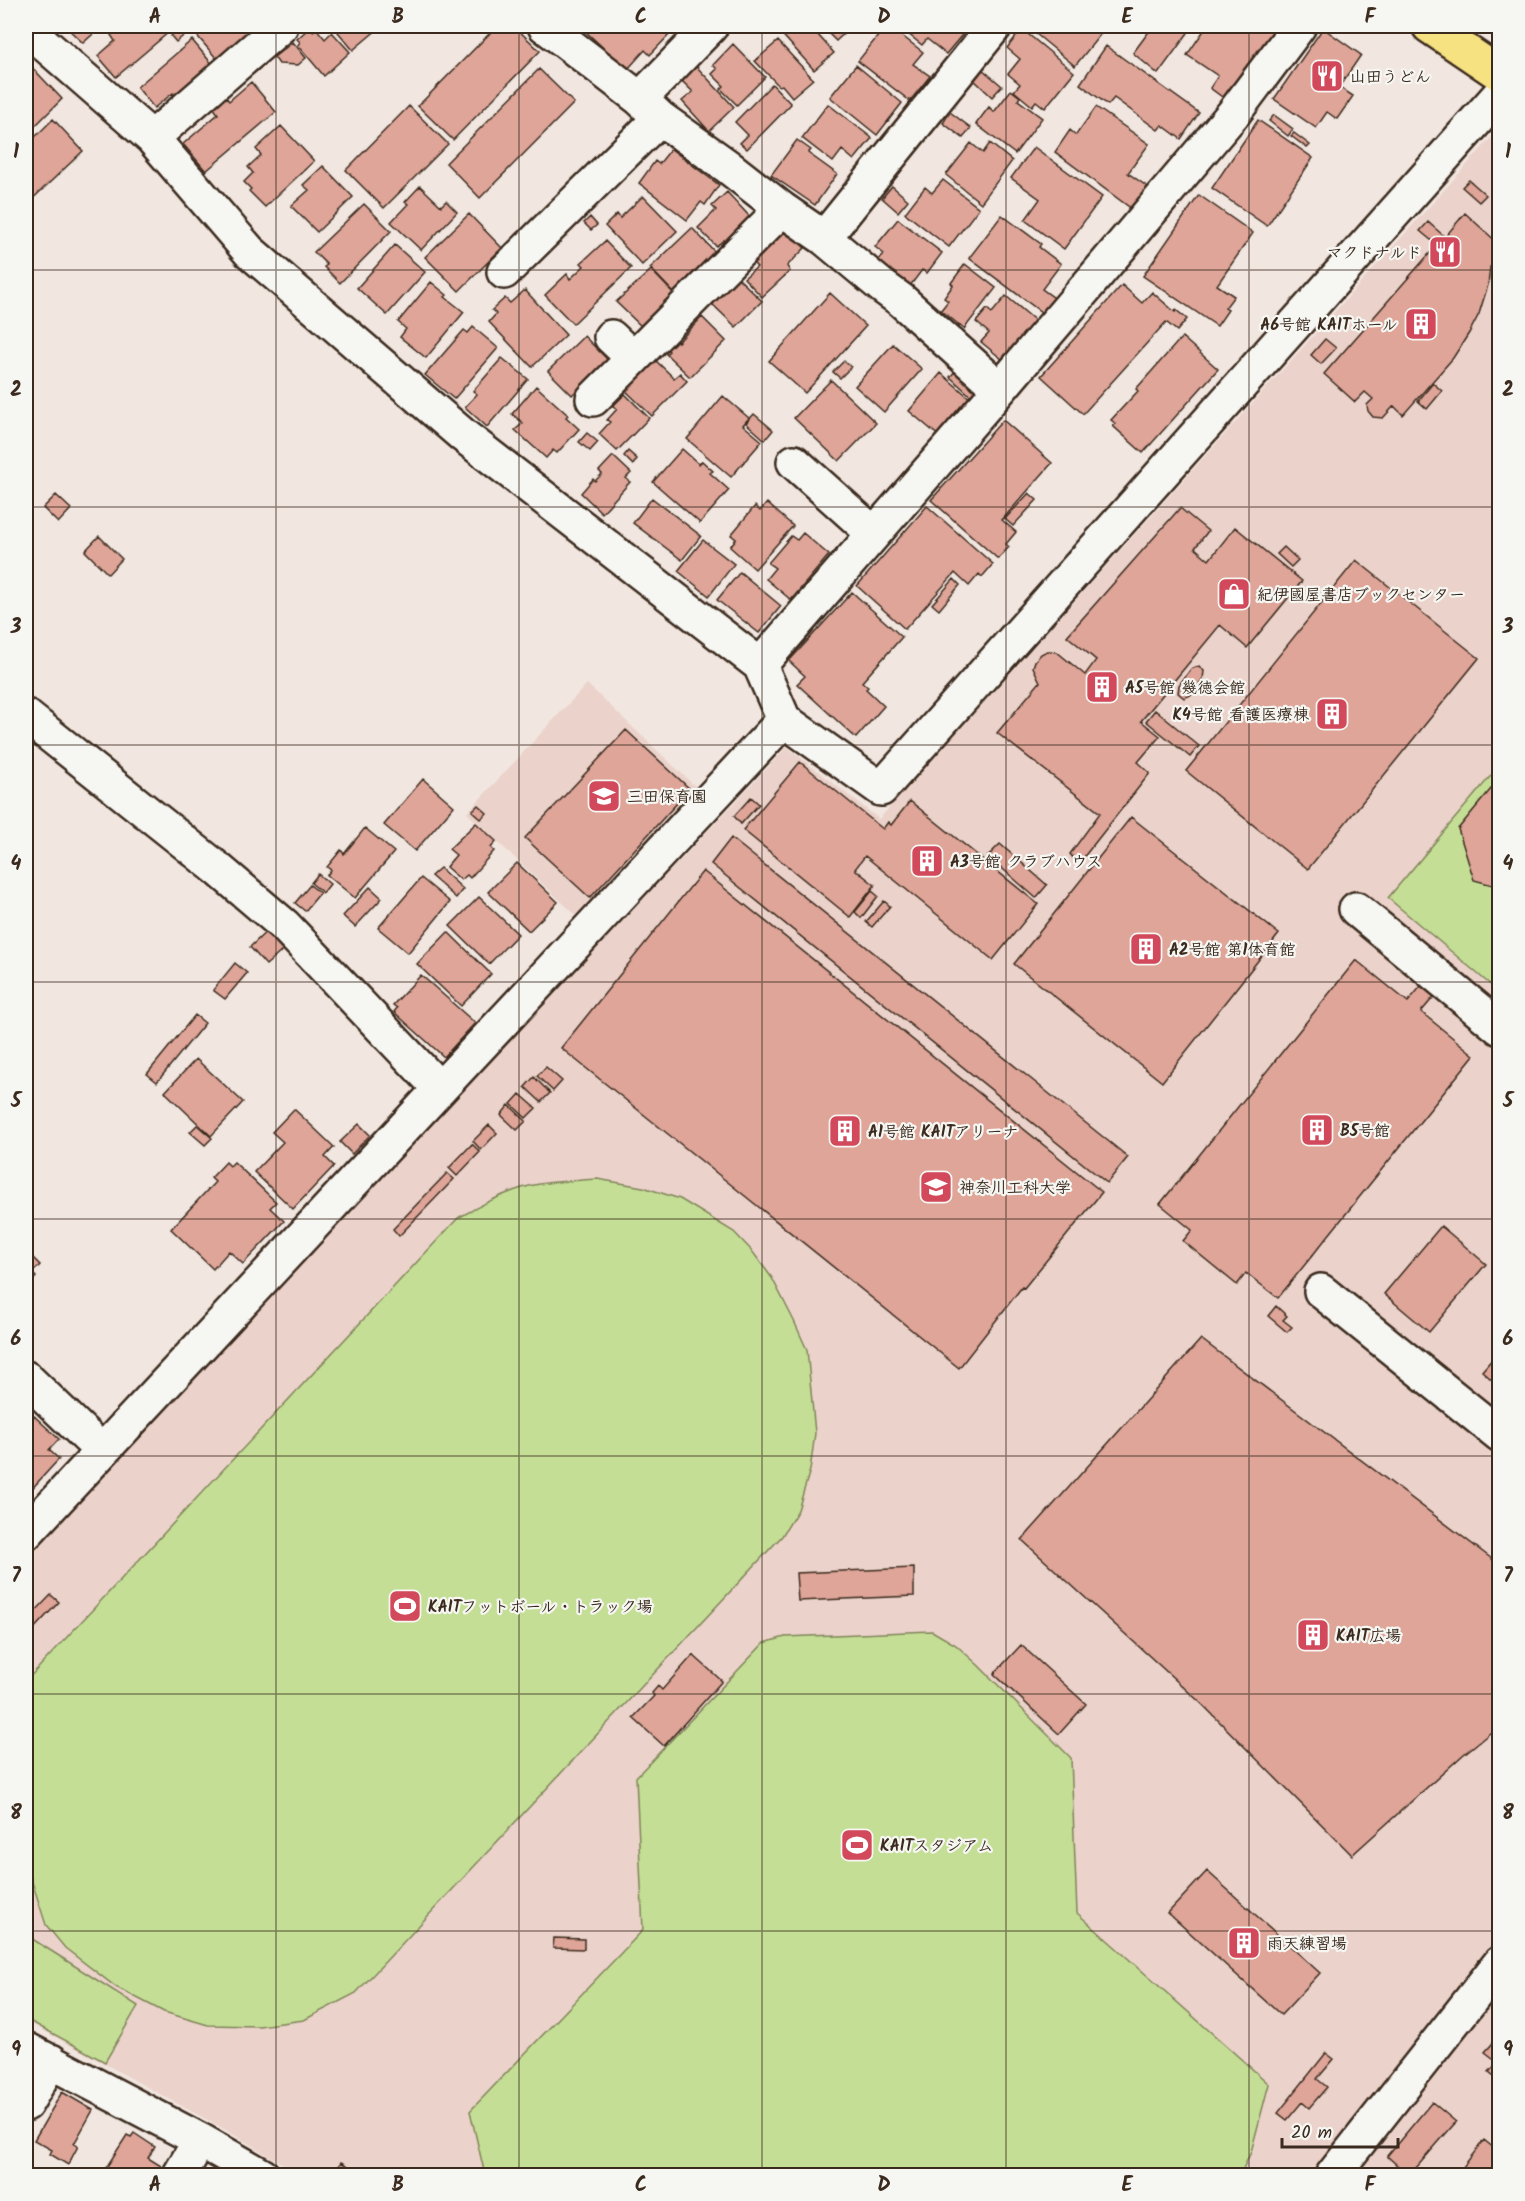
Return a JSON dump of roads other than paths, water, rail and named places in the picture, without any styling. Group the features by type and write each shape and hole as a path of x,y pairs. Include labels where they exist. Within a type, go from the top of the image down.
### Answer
{"main road":[{"path":"1429,26 1500,74"}],"street":[{"path":"152,138 281,26"},
{"path":"545,26 782,209 824,238 901,300 1000,389"},
{"path":"504,272 650,108 711,26"},
{"path":"824,238 995,26"},
{"path":"760,664 1000,389 1233,114 1299,26"},
{"path":"26,28 152,138 249,251 464,436 760,664 784,720 881,789 1500,94"},
{"path":"593,399 622,348 782,209"},
{"path":"794,462 873,533"},
{"path":"26,716 218,868 285,926 440,1089"},
{"path":"26,1533 784,720"},
{"path":"1356,909 1500,1028"},
{"path":"1321,1291 1500,1435"},
{"path":"26,1378 102,1451"},
{"path":"1332,2175 1500,1964"},
{"path":"26,2104 38,2055 262,2175"},
{"path":"179,2175 200,2140"}],"place":[{"name":"山田うどん","path":"1327,76"},
{"name":"マクドナルド","path":"1445,252"},
{"name":"A6号館 KAITホール","path":"1421,324"},
{"name":"紀伊國屋書店ブックセンター","path":"1234,594"},
{"name":"A5号館 幾徳会館","path":"1102,687"},
{"name":"K4号館 看護医療棟","path":"1332,714"},
{"name":"三田保育園","path":"604,796"},
{"name":"A3号館 クラブハウス","path":"927,861"},
{"name":"A2号館 第1体育館","path":"1146,949"},
{"name":"B5号館","path":"1317,1130"},
{"name":"A1号館 KAITアリーナ","path":"845,1131"},
{"name":"神奈川工科大学","path":"936,1187"},
{"name":"KAITフットボール・トラック場","path":"405,1606"},
{"name":"KAIT広場","path":"1313,1635"},
{"name":"KAITスタジアム","path":"857,1845"},
{"name":"雨天練習場","path":"1244,1943"}]}
